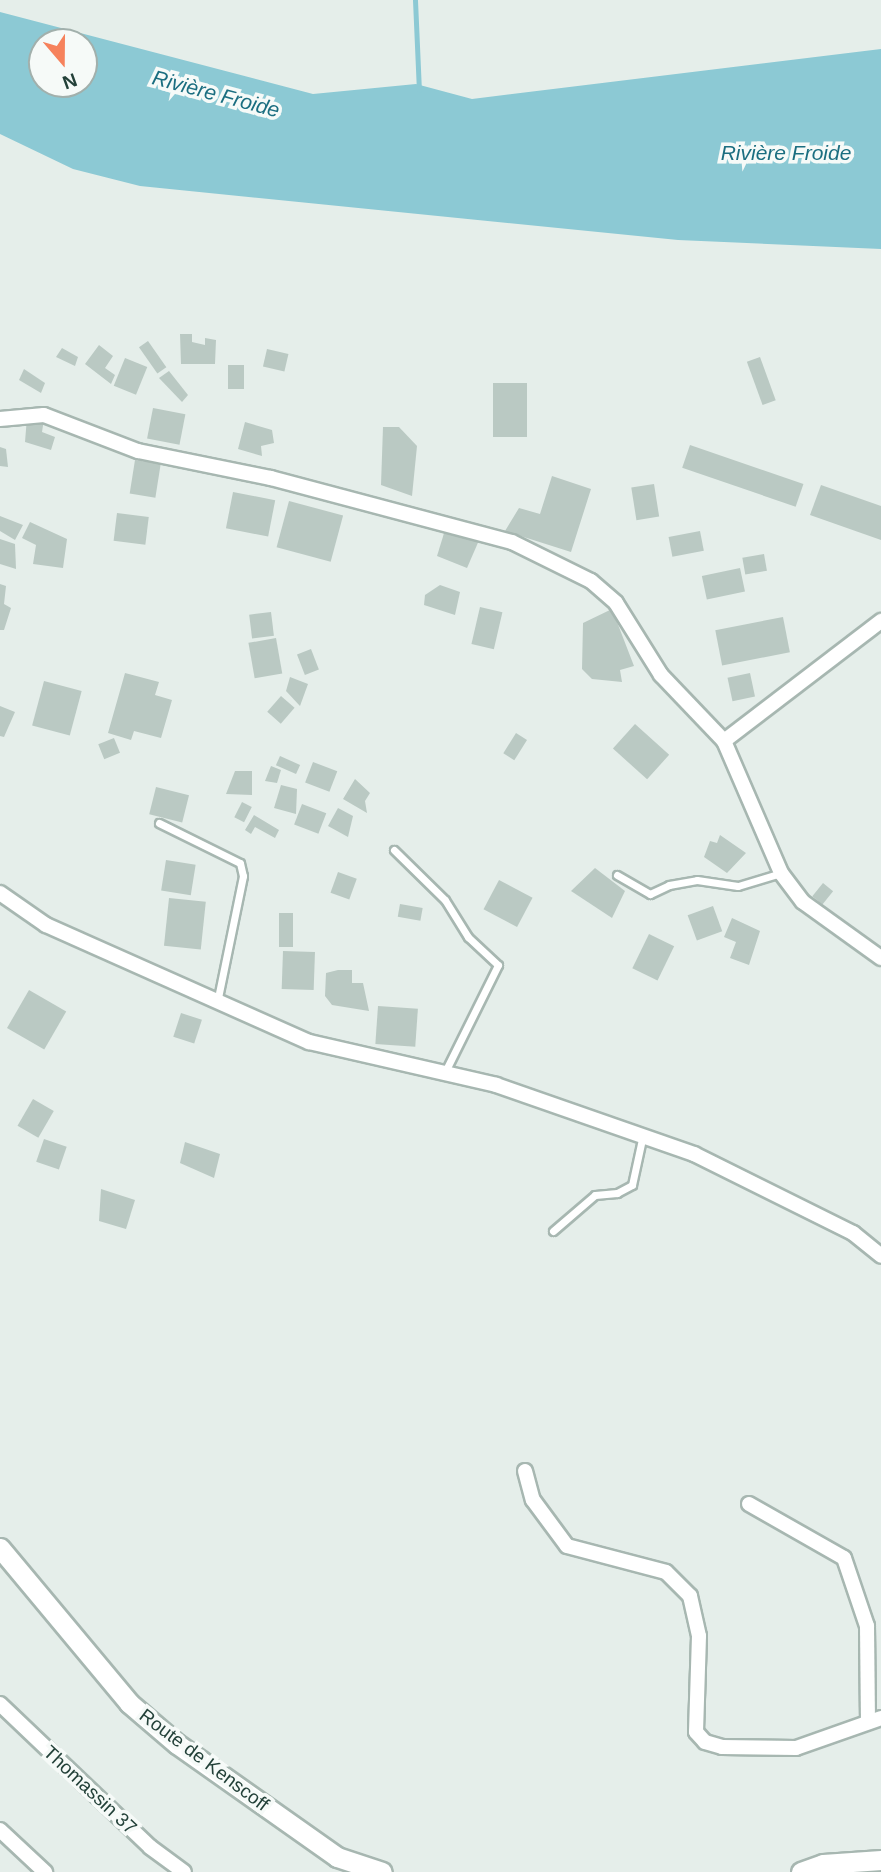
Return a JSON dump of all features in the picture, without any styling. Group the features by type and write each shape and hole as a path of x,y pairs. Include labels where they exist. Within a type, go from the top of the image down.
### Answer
{"main road":[{"name":"Route de Kenscoff","path":"0,1548 128,1703 177,1744 341,1865 382,1872"},
{"path":"801,1872 823,1864 881,1860"}],"street":[{"path":"0,419 44,415 138,451 271,478 512,542 591,581 615,603 661,675 724,741 781,873 803,902 881,958"},
{"path":"724,741 881,621"},
{"path":"0,893 46,925 112,951 217,1004 309,1042 496,1085 642,1139 694,1154 853,1233 881,1256"},
{"path":"525,1471 533,1500 567,1546 666,1572 690,1596 699,1636 696,1732 705,1742 796,1748 875,1720 867,1626 844,1558 749,1504"},
{"name":"Thomassin 37","path":"0,1704 150,1847 184,1872"},
{"path":"0,1830 45,1872"}],"lane":[{"path":"159,823 240,863 243,876 217,1004"},
{"path":"394,850 445,900 468,937 498,965 445,1072"},
{"path":"617,875 650,894 669,885 697,880 738,886 781,873"},
{"path":"553,1231 595,1195 617,1193 632,1185 642,1139"}],"water":[{"name":"Rivière Froide","path":"0,12 61,28 28,28 28,98 98,98 98,38 313,94 416,84 472,99 881,49 881,249 678,240 140,186 73,169 0,134"}],"building":[{"path":"180,334 192,334 192,342 205,345 205,338 216,340 215,364 181,364"},
{"path":"148,341 166,367 157,374 139,347"},
{"path":"99,345 113,356 105,368 115,375 111,384 85,364"},
{"path":"62,348 78,357 75,366 56,357"},
{"path":"267,349 288,354 284,371 263,367"},
{"path":"760,357 776,400 763,405 747,362"},
{"path":"125,358 147,367 136,395 114,386"},
{"path":"228,365 244,365 244,389 228,389"},
{"path":"24,369 45,383 41,393 19,380"},
{"path":"169,371 188,395 182,402 159,378"},
{"path":"493,383 527,383 527,437 493,437"},
{"path":"153,408 185,414 179,445 147,438"},
{"path":"27,417 44,419 42,432 55,437 51,450 25,442"},
{"path":"245,422 272,430 274,443 261,446 262,456 238,449"},
{"path":"383,427 399,427 417,446 412,496 381,485"},
{"path":"690,445 803,484 796,507 682,468"},
{"path":"0,447 6,449 8,467 0,466"},
{"path":"135,460 161,464 155,498 130,494"},
{"path":"552,476 591,489 571,552 505,531 519,508 540,514"},
{"path":"654,484 659,517 636,520 631,488"},
{"path":"821,485 881,506 881,540 810,515"},
{"path":"233,492 275,500 268,537 226,528"},
{"path":"289,501 343,515 331,562 277,547"},
{"path":"117,513 149,517 145,545 114,541"},
{"path":"0,516 23,525 15,540 0,531"},
{"path":"30,522 67,539 63,568 33,564 36,545 22,538"},
{"path":"445,530 480,538 467,568 437,556"},
{"path":"700,531 704,551 672,557 669,537"},
{"path":"0,539 15,544 16,569 0,564"},
{"path":"764,554 767,571 745,575 742,558"},
{"path":"740,568 745,591 707,600 702,576"},
{"path":"0,584 6,586 4,604 11,608 4,630 0,630"},
{"path":"440,585 460,592 455,615 424,605 425,595"},
{"path":"480,607 502,612 494,649 471,644"},
{"path":"612,609 634,666 620,670 622,682 592,679 582,669 583,623"},
{"path":"271,612 274,636 252,639 249,615"},
{"path":"783,617 790,652 722,666 715,630"},
{"path":"276,638 282,673 255,678 248,643"},
{"path":"311,649 319,670 305,675 297,654"},
{"path":"125,673 159,682 155,695 172,700 161,738 134,731 131,740 108,733"},
{"path":"750,673 755,696 732,701 728,678"},
{"path":"290,677 308,684 300,706 286,691"},
{"path":"44,681 82,691 70,736 32,725"},
{"path":"281,696 295,708 281,724 267,712"},
{"path":"0,706 15,712 4,737 0,736"},
{"path":"635,724 669,755 647,779 613,749"},
{"path":"516,733 527,740 514,760 503,753"},
{"path":"114,738 120,753 104,759 98,744"},
{"path":"280,756 300,765 296,774 276,765"},
{"path":"313,762 337,771 329,792 305,783"},
{"path":"271,766 281,770 277,783 265,781"},
{"path":"235,771 252,771 252,795 226,794"},
{"path":"355,779 370,793 365,801 367,813 343,799"},
{"path":"281,785 297,789 296,814 274,808"},
{"path":"156,787 189,795 182,822 149,814"},
{"path":"242,802 252,807 244,822 234,817"},
{"path":"302,804 326,813 318,834 294,825"},
{"path":"338,808 353,816 348,837 328,826"},
{"path":"254,815 279,830 275,838 255,827 251,834 245,830"},
{"path":"720,835 746,853 727,873 704,857 710,841 717,843"},
{"path":"166,860 196,865 191,895 161,891"},
{"path":"595,868 625,891 612,918 571,891"},
{"path":"338,872 357,879 349,900 330,893"},
{"path":"499,880 533,898 517,927 484,909"},
{"path":"823,883 833,891 822,904 812,896"},
{"path":"169,898 206,902 201,950 164,946"},
{"path":"400,904 423,908 420,921 398,917"},
{"path":"713,906 722,931 697,941 688,915"},
{"path":"279,913 293,913 293,947 279,947"},
{"path":"732,918 760,931 749,965 730,958 736,942 724,937"},
{"path":"649,934 674,946 658,980 632,968"},
{"path":"283,951 315,952 314,990 282,989"},
{"path":"352,970 352,983 363,983 369,1011 332,1005 325,996 326,973"},
{"path":"29,990 66,1012 44,1050 7,1028"},
{"path":"378,1006 418,1009 415,1047 375,1044"},
{"path":"181,1013 202,1020 194,1044 173,1037"},
{"path":"33,1099 54,1111 38,1138 18,1126"},
{"path":"44,1139 67,1147 59,1170 36,1162"},
{"path":"185,1142 220,1154 214,1178 180,1163"},
{"path":"101,1189 135,1200 126,1229 99,1221"}],"waterway":[{"path":"415,0 419,90"}]}
